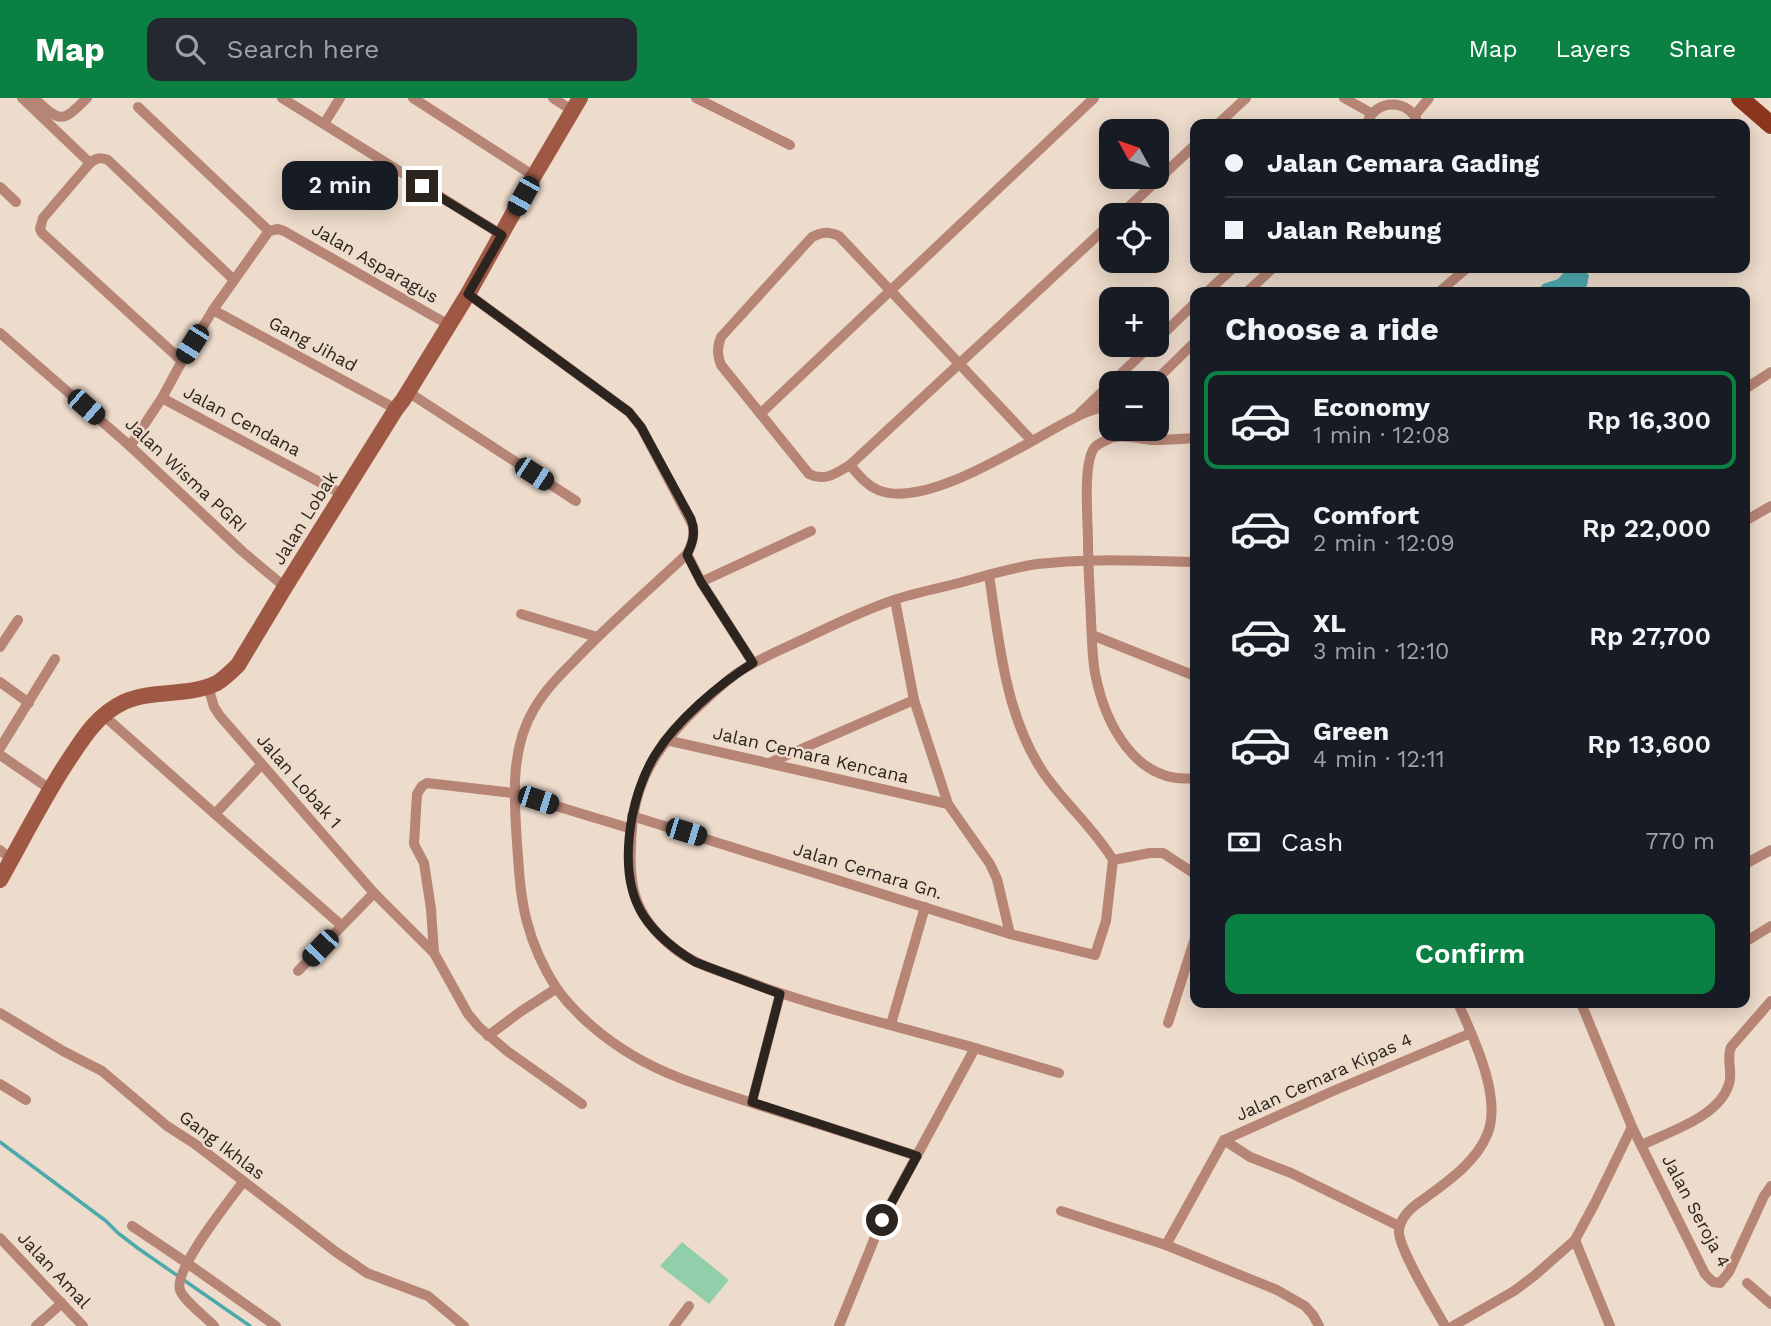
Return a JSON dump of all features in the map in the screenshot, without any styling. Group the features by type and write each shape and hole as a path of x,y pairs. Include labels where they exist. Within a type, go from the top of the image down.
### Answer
{"main road":[{"path":"1740,98 1771,125"},
{"name":"Jalan Lobak","path":"0,880 6,855 89,729 103,715 140,696 208,687 228,676 238,666 468,294 577,105"}],"street":[{"path":"22,98 90,163"},
{"path":"34,98 52,115 58,117 69,115 87,98"},
{"path":"282,98 502,235"},
{"path":"324,124 340,98"},
{"path":"413,98 534,176"},
{"path":"553,98 577,105"},
{"path":"696,98 790,145"},
{"path":"761,413 1094,98"},
{"path":"1223,119 1246,98"},
{"path":"1345,98 1369,119 1382,104 1398,100 1410,108 1416,119"},
{"path":"1417,119 1429,98"},
{"path":"130,446 162,398 213,310 268,231 138,107"},
{"path":"1133,203 1190,150"},
{"path":"182,360 57,247 40,229 43,218 90,163 100,158 108,160 234,280"},
{"path":"0,187 16,202"},
{"name":"Jalan Asparagus","path":"268,231 278,229 284,232 449,325"},
{"path":"1032,441 959,365 839,236 829,232 812,237 721,337 717,347 721,365 809,474 823,478 831,476 850,465 959,365 1099,234"},
{"path":"1212,287 1228,273"},
{"path":"1252,287 1268,273"},
{"path":"1445,287 1460,273"},
{"path":"468,294 629,412 641,427 691,519 694,535 687,555 597,637 550,687 524,729 513,793 520,891 527,925 541,961 558,989 577,1011 598,1031 634,1056 693,1083 917,1156"},
{"path":"1169,328 1190,308"},
{"name":"Gang Jihad","path":"213,310 396,409"},
{"name":"Jalan Wisma PGRI","path":"0,333 130,446 243,552 285,587"},
{"path":"1165,371 1190,347"},
{"path":"1078,415 1138,357"},
{"path":"1750,386 1771,372"},
{"path":"408,392 576,501"},
{"name":"Jalan Cendana","path":"162,398 342,494"},
{"path":"850,465 877,490 910,493 956,480 1078,415 1099,408"},
{"path":"1190,438 1152,440 1113,437 1094,448 1087,472 1092,656 1098,687 1111,721 1139,762 1163,775 1190,778"},
{"path":"1750,518 1771,506"},
{"path":"701,582 811,531"},
{"path":"687,555 701,582 753,663"},
{"path":"1059,1073 780,994 695,962 674,948 652,927 635,899 631,881 632,816 643,779 653,759 666,740 720,686 753,663 826,628 895,600 1034,565 1088,560 1190,562"},
{"path":"989,575 1004,667 1017,719 1047,778 1113,860 1157,852 1169,856 1190,871"},
{"path":"895,600 914,700 948,804 993,871 1010,934"},
{"path":"521,614 597,637"},
{"path":"0,647 18,620"},
{"path":"1092,635 1190,674"},
{"path":"0,748 55,659"},
{"path":"0,682 29,703"},
{"name":"Jalan Lobak 1","path":"208,687 214,707 220,716 261,765 374,892 434,953"},
{"path":"769,763 914,700"},
{"path":"103,715 341,925"},
{"name":"Jalan Cemara Kencana","path":"666,740 948,804"},
{"path":"0,755 50,789"},
{"path":"215,814 261,765"},
{"path":"582,1104 488,1035 468,1014 434,953 424,863 414,844 417,792 427,783 513,793 632,830"},
{"name":"Jalan Cemara Gn.","path":"632,816 1010,934 1095,954 1106,921 1113,860"},
{"path":"1750,861 1771,850"},
{"path":"298,971 374,892"},
{"path":"891,1024 925,907"},
{"path":"1750,940 1771,926"},
{"path":"1168,1023 1190,954"},
{"path":"488,1035 554,989 558,989"},
{"path":"752,1102 780,994"},
{"path":"1642,1145 1708,1112 1717,1104 1730,1078 1728,1053 1731,1047 1771,1001"},
{"path":"1445,1326 1406,1255 1398,1234 1399,1226 1412,1207 1466,1165 1487,1135 1492,1115 1492,1099 1460,1008"},
{"name":"Jalan Seroja 4","path":"1583,1008 1632,1127 1705,1273 1713,1282 1720,1283 1729,1272 1771,1186"},
{"name":"Gang Ikhlas","path":"0,1013 102,1071 167,1126 367,1273 428,1296 463,1326"},
{"name":"Jalan Cemara Kipas 4","path":"1166,1245 1224,1140 1471,1033"},
{"path":"839,1326 882,1220 975,1048"},
{"path":"0,1084 26,1100"},
{"path":"1452,1326 1514,1291 1575,1240 1632,1127"},
{"path":"1224,1140 1250,1157 1291,1173 1399,1226"},
{"path":"214,1326 181,1292 179,1283 192,1252 243,1182"},
{"path":"1061,1211 1166,1245 1277,1290 1305,1306 1319,1326"},
{"path":"132,1226 276,1326"},
{"name":"Jalan Amal","path":"0,1238 83,1326"},
{"path":"1575,1240 1611,1326"},
{"path":"1747,1283 1771,1304"},
{"path":"36,1326 62,1303"},
{"path":"674,1326 690,1306"}],"green space":[{"path":"682,1242 729,1280 709,1304 660,1266"}],"water":[{"path":"1563,273 1589,275 1586,287 1540,287 1558,279"}],"waterway":[{"path":"0,1142 139,1249 250,1326"}],"route":[{"path":"422,186 502,235 468,294 629,412 641,427 691,519 694,535 687,555 701,582 753,663 720,686 687,718 666,740 649,765 632,816 629,864 635,899 652,927 682,954 695,962 780,994 752,1102 917,1156 882,1220"}]}
